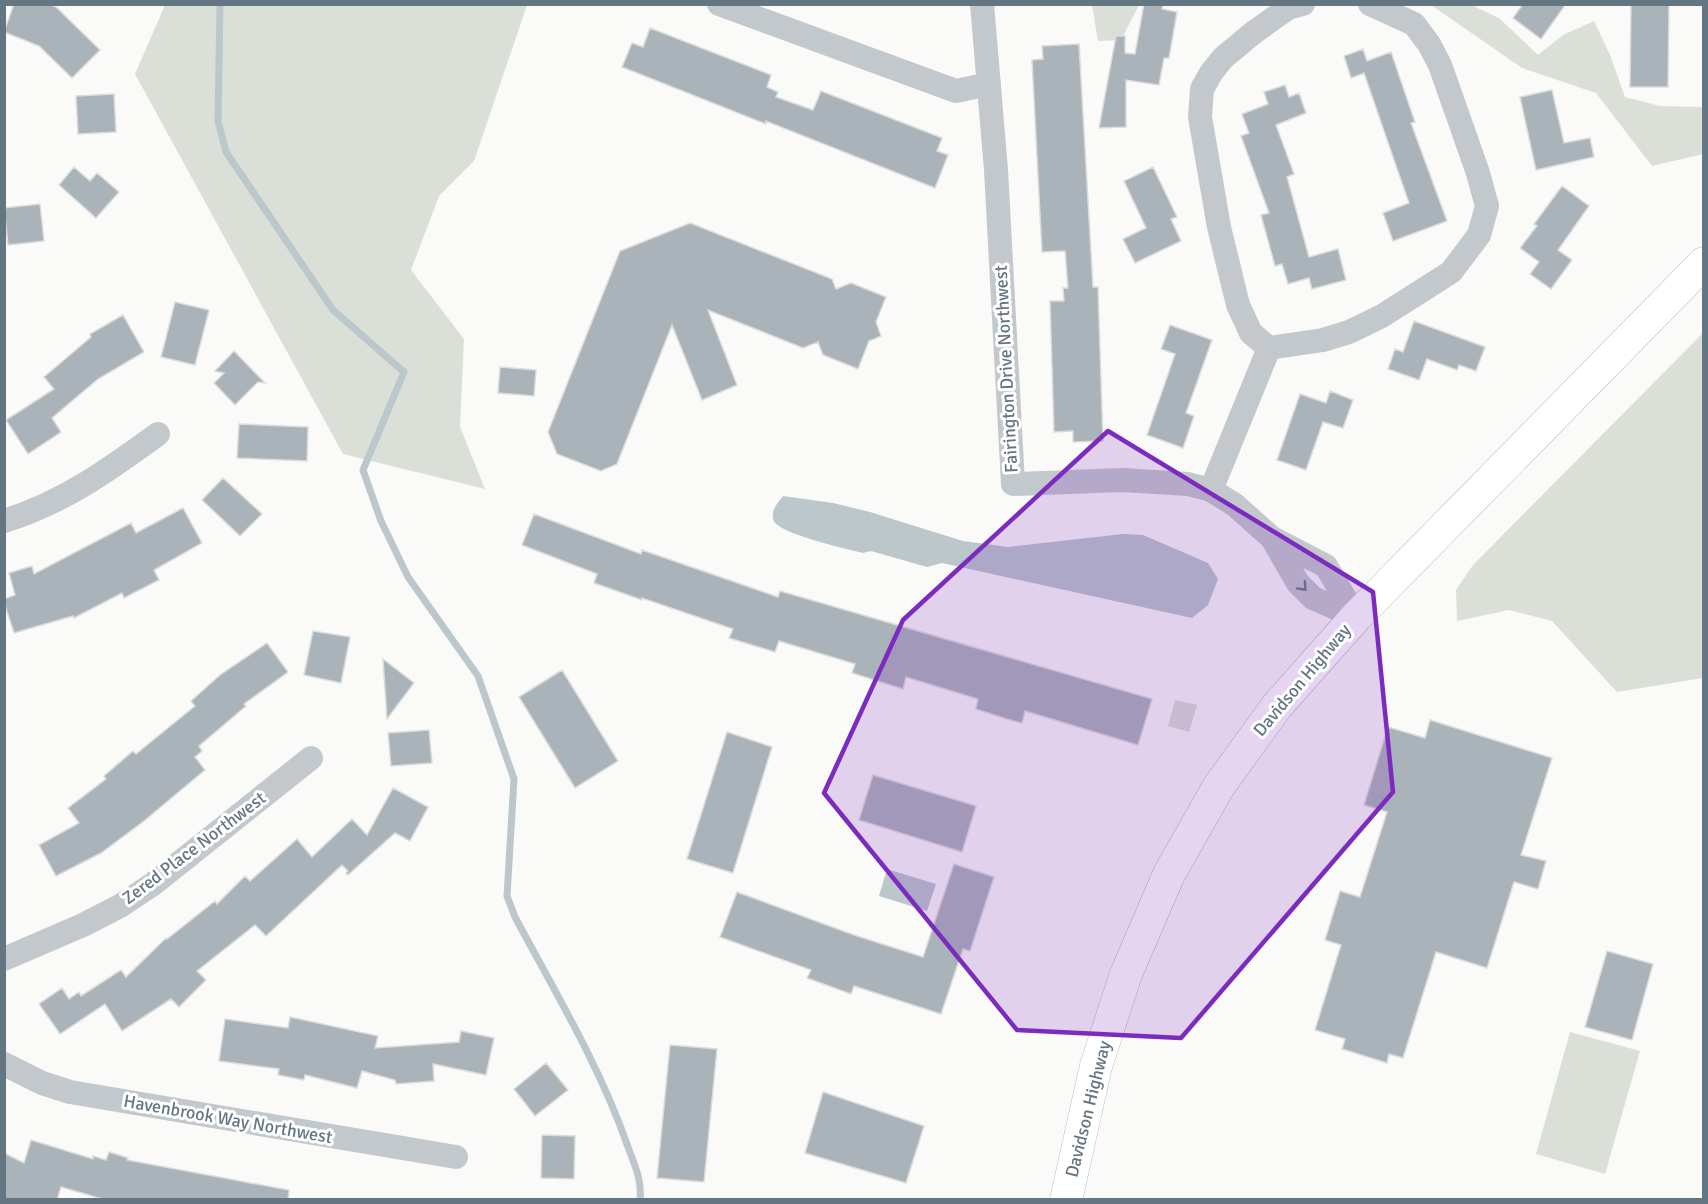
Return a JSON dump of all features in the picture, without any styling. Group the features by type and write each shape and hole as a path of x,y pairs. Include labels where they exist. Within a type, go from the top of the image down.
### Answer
{"main road":[{"name":"Davidson Highway","path":"1066,1200 1096,1066 1126,974 1169,874 1219,786 1277,706 1356,617 1704,263"}],"street":[{"path":"719,4 956,91 989,84"},
{"name":"Fairington Drive Northwest","path":"982,4 996,170 1013,484 1123,480 1188,484 1211,490 1235,505 1272,538 1326,566 1356,617"},
{"path":"1303,4 1288,8 1238,45 1223,58 1202,89 1200,117 1219,227 1238,305 1251,333 1269,348 1323,340 1349,332 1382,316 1451,272 1479,235 1487,206 1478,173 1440,65 1430,44 1414,24 1370,4"},
{"path":"1211,490 1269,348"},
{"path":"4,521 69,495 158,434"},
{"name":"Fairington Drive Northwest","path":"1272,538 1299,584 1313,598 1356,617"},
{"name":"Zered Place Northwest","path":"4,959 84,925 120,906 153,884 311,758"},
{"name":"Havenbrook Way Northwest","path":"4,1064 42,1083 70,1092 456,1157"}],"highlighted area":[{"path":"1108,431 1373,592 1393,792 1181,1038 1017,1030 824,793 903,620"}],"shaded area":[{"path":"165,5 527,5 474,161 439,196 411,270 464,339 460,427 485,489 343,454 135,74"},
{"path":"1092,5 1139,5 1121,40 1098,41"},
{"path":"1431,5 1471,5 1499,18 1538,55 1563,35 1594,21 1610,55 1625,97 1660,106 1703,107 1703,154 1652,166 1596,93 1522,68"},
{"path":"1703,333 1703,678 1617,692 1552,621 1509,610 1457,621 1456,590 1473,565"},
{"path":"783,496 833,503 963,541 1008,547 1123,534 1143,535 1208,563 1218,579 1208,605 1192,618 942,563 927,567 871,551 863,553 815,540 788,531 774,521 776,505"},
{"path":"1175,700 1197,705 1189,732 1168,726"},
{"path":"887,869 936,884 927,911 879,896"},
{"path":"1570,1032 1640,1051 1605,1174 1536,1154"}],"building":[{"path":"14,4 49,4 56,7 100,50 72,78 39,46 4,32"},
{"path":"1144,4 1163,4 1162,9 1177,12 1169,58 1164,58 1159,85 1126,80 1126,127 1099,128 1116,36 1125,36 1125,53 1135,54"},
{"path":"1523,4 1566,4 1541,39 1513,18"},
{"path":"1631,4 1669,4 1668,87 1630,87"},
{"path":"650,28 771,75 767,87 778,92 776,97 813,110 821,91 942,138 937,151 948,155 935,188 622,67 632,43 643,47"},
{"path":"1079,44 1093,287 1098,287 1103,441 1073,442 1073,431 1054,432 1050,301 1064,301 1063,288 1068,288 1065,251 1042,252 1032,60 1043,59 1042,46"},
{"path":"1363,49 1367,61 1391,52 1415,122 1411,123 1447,221 1393,241 1383,213 1409,203 1364,73 1351,78 1344,56"},
{"path":"1285,85 1289,97 1299,93 1306,113 1276,125 1294,174 1287,177 1309,257 1338,249 1346,280 1312,289 1309,278 1288,284 1282,264 1275,266 1261,215 1269,213 1241,136 1249,133 1242,114 1268,104 1264,92"},
{"path":"1552,90 1564,143 1590,138 1594,157 1536,170 1520,97"},
{"path":"114,94 116,132 78,134 76,96"},
{"path":"74,167 90,181 97,173 119,192 96,218 59,185"},
{"path":"1153,167 1177,217 1171,219 1181,241 1135,263 1123,239 1146,228 1124,181"},
{"path":"1562,186 1589,206 1558,250 1572,260 1551,289 1530,274 1539,262 1520,248 1537,226 1534,224"},
{"path":"40,204 44,241 8,245 4,208"},
{"path":"690,223 832,279 836,289 851,283 886,297 876,322 881,336 869,341 858,369 823,355 818,342 803,348 708,310 737,385 702,400 672,325 617,464 601,471 557,454 548,432 620,251"},
{"path":"175,302 209,310 195,365 161,357"},
{"path":"123,315 144,352 98,379 52,418 61,432 28,454 6,420 54,389 44,377 91,337 90,334"},
{"path":"1414,321 1485,347 1476,371 1459,365 1457,370 1427,359 1419,380 1388,369 1395,349 1403,352"},
{"path":"1170,325 1212,340 1186,413 1194,416 1183,448 1147,435 1175,354 1161,349"},
{"path":"234,351 265,383 258,382 235,405 214,383 224,373 215,371"},
{"path":"500,367 536,370 534,396 498,393"},
{"path":"1330,391 1353,400 1343,428 1323,422 1306,470 1277,460 1300,394 1326,403"},
{"path":"239,424 308,427 307,461 237,458"},
{"path":"223,478 262,514 240,536 202,500"},
{"path":"183,508 202,543 154,570 159,580 124,598 122,593 74,618 73,616 14,633 4,602 4,599 15,595 9,573 32,566 34,574 131,523 136,533"},
{"path":"534,514 641,554 642,550 778,597 780,591 1152,699 1138,745 1025,711 1022,723 1007,719 976,709 978,699 906,677 903,689 852,673 855,664 779,641 775,652 729,638 733,629 594,583 597,574 522,545"},
{"path":"313,631 350,637 341,683 304,675"},
{"path":"267,643 288,672 244,704 246,706 199,746 202,751 195,757 205,770 144,821 101,853 56,876 39,845 79,823 68,808 106,779 104,776 133,751 136,754 195,706 191,701 220,675"},
{"path":"383,659 414,683 387,719"},
{"path":"562,670 618,761 575,788 519,697"},
{"path":"1430,720 1552,758 1521,855 1546,861 1538,889 1514,882 1487,968 1436,952 1403,1058 1389,1054 1387,1063 1342,1049 1345,1039 1315,1030 1341,945 1325,940 1340,891 1360,897 1387,812 1364,805 1388,727 1425,738"},
{"path":"429,730 432,763 391,766 388,733"},
{"path":"727,732 772,747 733,873 687,859"},
{"path":"873,775 976,806 962,852 859,820"},
{"path":"393,788 428,807 410,841 395,833 348,875 346,873 348,871 342,865 266,936 255,925 197,971 206,980 179,1007 171,999 122,1031 105,1004 60,1034 39,1004 62,988 69,999 79,992 81,996 121,970 126,977 166,938 215,901 217,904 245,876 250,881 297,839 312,857 352,819 367,835"},
{"path":"954,864 994,877 970,951 963,949 941,1014 854,986 851,994 807,978 811,970 720,937 737,892 854,935 923,957"},
{"path":"1607,951 1653,964 1632,1040 1585,1027"},
{"path":"290,1017 378,1036 375,1048 459,1042 461,1031 494,1038 486,1075 433,1064 434,1081 396,1084 395,1080 362,1071 357,1088 305,1075 304,1080 278,1075 279,1069 219,1061 225,1019 288,1028"},
{"path":"670,1045 717,1049 704,1182 657,1178"},
{"path":"546,1063 568,1090 535,1116 514,1089"},
{"path":"823,1092 924,1126 906,1183 805,1153"},
{"path":"542,1135 575,1136 574,1179 541,1178"},
{"path":"31,1140 93,1159 93,1156 106,1160 109,1152 128,1158 127,1160 289,1190 288,1200 106,1200 61,1187 57,1200 4,1200 4,1153 24,1163"}],"waterway":[{"path":"220,4 218,121 226,152 333,310 404,372 363,470 381,521 408,577 478,676 514,779 507,896 515,917 604,1087 639,1179 640,1200"}]}
